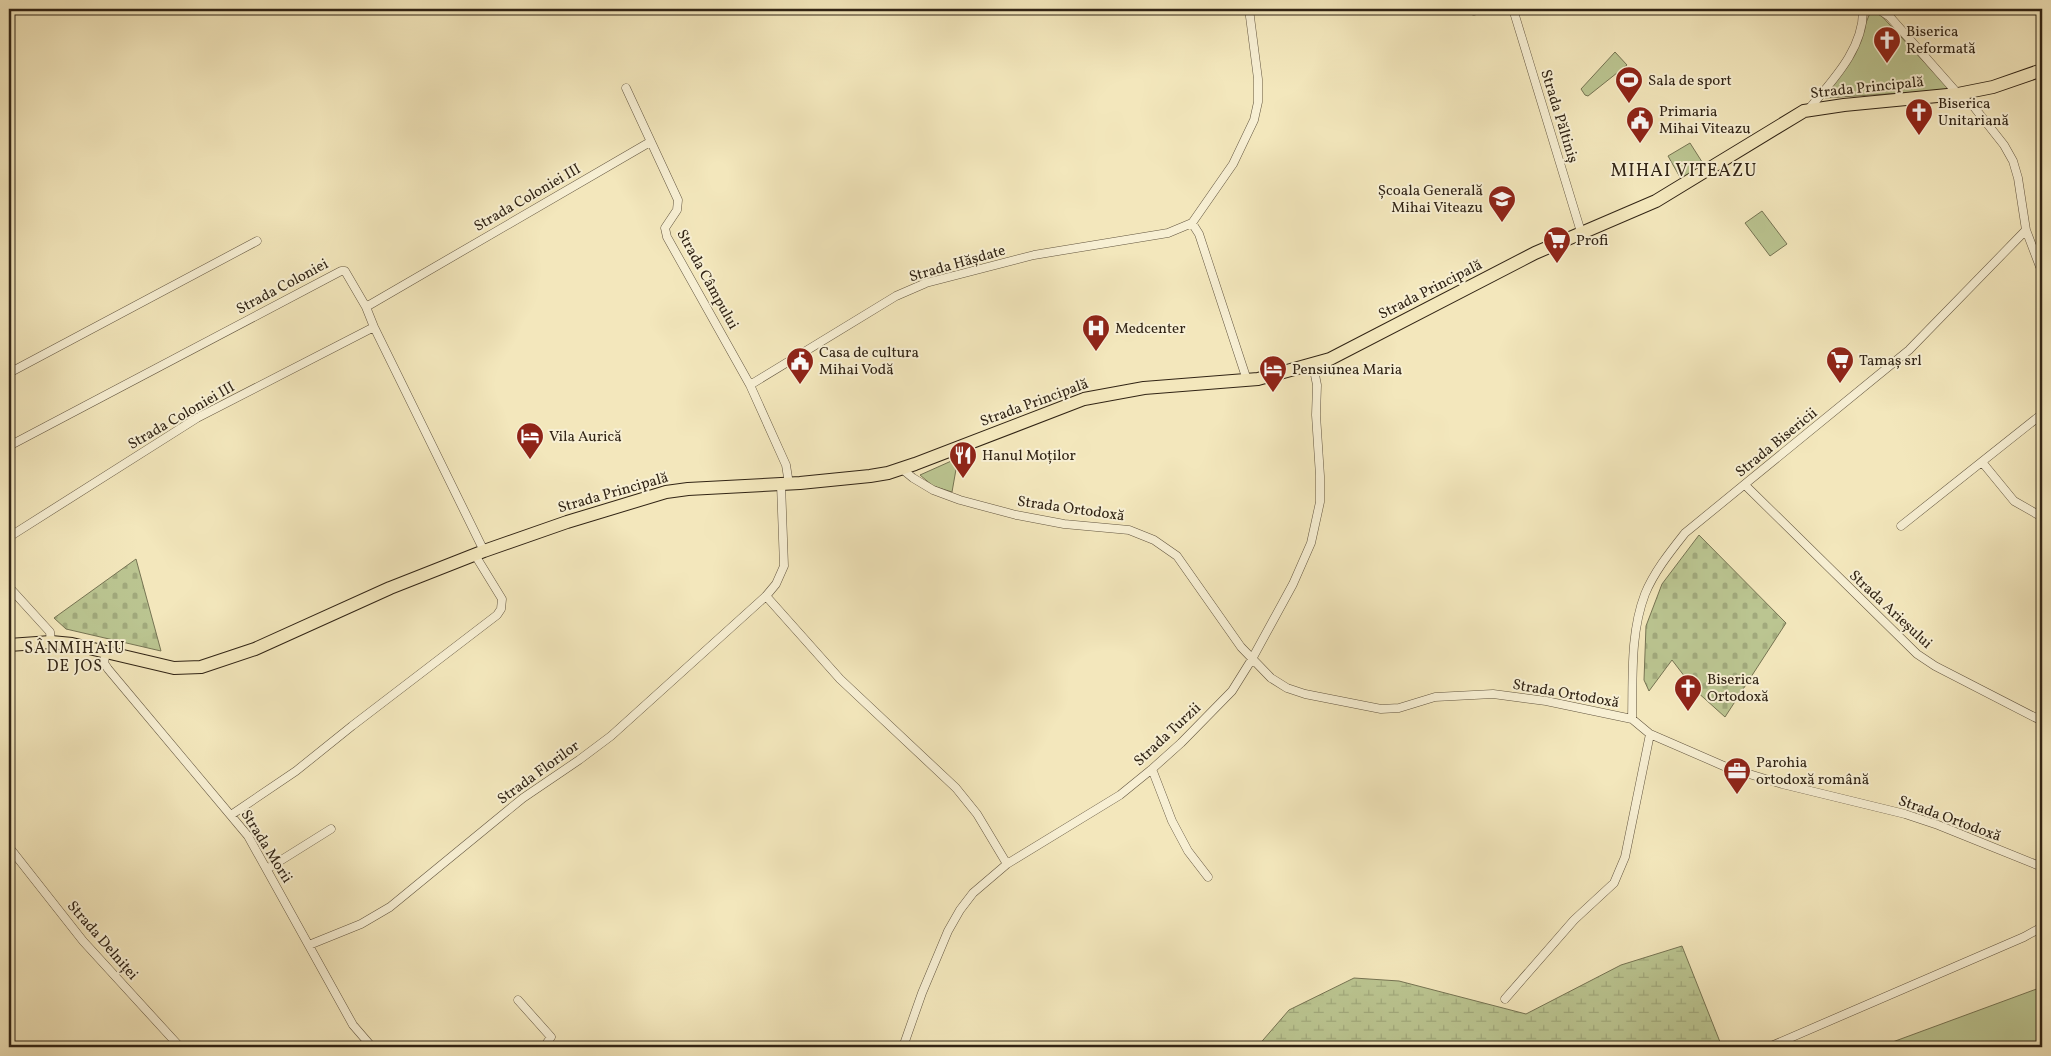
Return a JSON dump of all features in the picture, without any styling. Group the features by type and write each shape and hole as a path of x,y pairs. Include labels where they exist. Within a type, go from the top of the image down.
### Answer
{"main road":[{"name":"Strada Principală","path":"9,645 51,642 72,644 174,668 190,668 214,664 255,649 390,588 479,553 666,492 870,476 902,469 1084,399 1144,388 1247,380 1313,365 1330,359 1448,297 1581,232 1662,197 1795,115 1808,110 1958,94 1993,88 2042,70"}],"street":[{"path":"1247,380 1199,234 1192,223 1234,164 1254,120 1258,102 1258,79 1249,9"},
{"name":"Strada Păltiniș","path":"1513,9 1581,232"},
{"path":"1808,110 1844,65 1858,37 1863,9"},
{"path":"1878,9 1896,23 1958,94 1974,107 2004,145 2013,161 2018,178 2026,230 2042,272"},
{"name":"Strada Câmpului","path":"626,88 678,200 677,210 665,228 667,237 750,385 786,464 785,484"},
{"name":"Strada Coloniei III","path":"366,307 650,142"},
{"name":"Strada Hășdate","path":"750,385 896,296 926,283 1034,256 1168,233 1192,223"},
{"name":"Strada Bisericii","path":"1632,719 1633,662 1638,614 1646,592 1664,560 1685,533 1909,350 2026,230"},
{"path":"9,372 257,241"},
{"name":"Strada Coloniei","path":"9,446 341,271 348,273 366,307 502,600 501,610 296,771 231,815"},
{"name":"Strada Coloniei III","path":"9,537 197,418 374,327"},
{"name":"Strada Turzii","path":"903,1047 922,993 948,931 960,910 973,893 1007,864 1120,795 1152,769 1181,743 1232,690 1252,660 1293,584 1311,543 1320,502 1316,414 1317,384 1313,365"},
{"path":"1901,526 2042,414"},
{"path":"1982,462 2014,501 2042,517"},
{"name":"Strada Ortodoxă","path":"902,469 912,478 926,486 960,500 1016,515 1064,524 1129,530 1154,540 1176,556 1252,660 1271,678 1287,688 1305,694 1382,709 1399,708 1435,697 1494,694 1546,700 1632,719 1650,734 1726,768 1782,784 1905,814 1938,825 2042,867"},
{"name":"Strada Florilor","path":"309,945 361,924 390,907 523,798 611,736 766,596 776,584 784,566 785,484"},
{"name":"Strada Arieșului","path":"1745,485 1917,654 1935,666 2042,720"},
{"path":"9,586 50,632 51,642"},
{"path":"766,596 840,679 956,788 977,814 1007,864"},
{"name":"Strada Morii","path":"106,651 104,664 248,836 353,1025 372,1047"},
{"path":"1505,999 1574,920 1614,883 1625,857 1650,734"},
{"path":"1152,769 1172,820 1188,851 1208,877"},
{"path":"267,869 331,829"},
{"name":"Strada Delniței","path":"9,847 83,941 180,1047"},
{"path":"1769,1047 2024,937 2042,926"},
{"path":"518,1000 552,1037 544,1047"}],"green space":[{"path":"1877,11 1950,90 1825,98 1852,57 1870,13"},
{"path":"1615,52 1627,65 1588,96 1585,95 1581,89"},
{"path":"1690,143 1704,165 1681,179 1668,156"},
{"path":"1762,211 1787,244 1770,256 1745,223"},
{"path":"958,458 952,492 933,486 920,475"},
{"path":"1699,535 1786,623 1725,717 1695,690 1672,660 1649,691 1644,680 1646,626 1662,584"},
{"path":"136,559 161,651 66,629 54,618"},
{"path":"1682,946 1722,1047 1257,1047 1289,1010 1354,978 1399,981 1526,1014 1621,965"},
{"path":"2042,987 2042,1047 1879,1047"}],"place":[{"name":"Biserica Reformată","path":"1887,64"},
{"name":"Sala de sport","path":"1629,104"},
{"name":"Biserica Unitariană","path":"1919,136"},
{"name":"Primaria Mihai Viteazu","path":"1640,144"},
{"name":"Școala Generală Mihai Viteazu","path":"1502,223"},
{"name":"Profi","path":"1557,264"},
{"name":"Medcenter","path":"1096,352"},
{"name":"Tamaș srl","path":"1840,384"},
{"name":"Casa de cultura Mihai Vodă","path":"800,385"},
{"name":"Pensiunea Maria","path":"1273,393"},
{"name":"Vila Aurică","path":"530,460"},
{"name":"Hanul Moților","path":"963,479"},
{"name":"Biserica Ortodoxă","path":"1688,712"},
{"name":"Parohia ortodoxă română","path":"1737,795"}],"district":[{"name":"MIHAI VITEAZU","path":"1684,170"},
{"name":"SÂNMIHAIU DE JOS","path":"75,656"}]}
